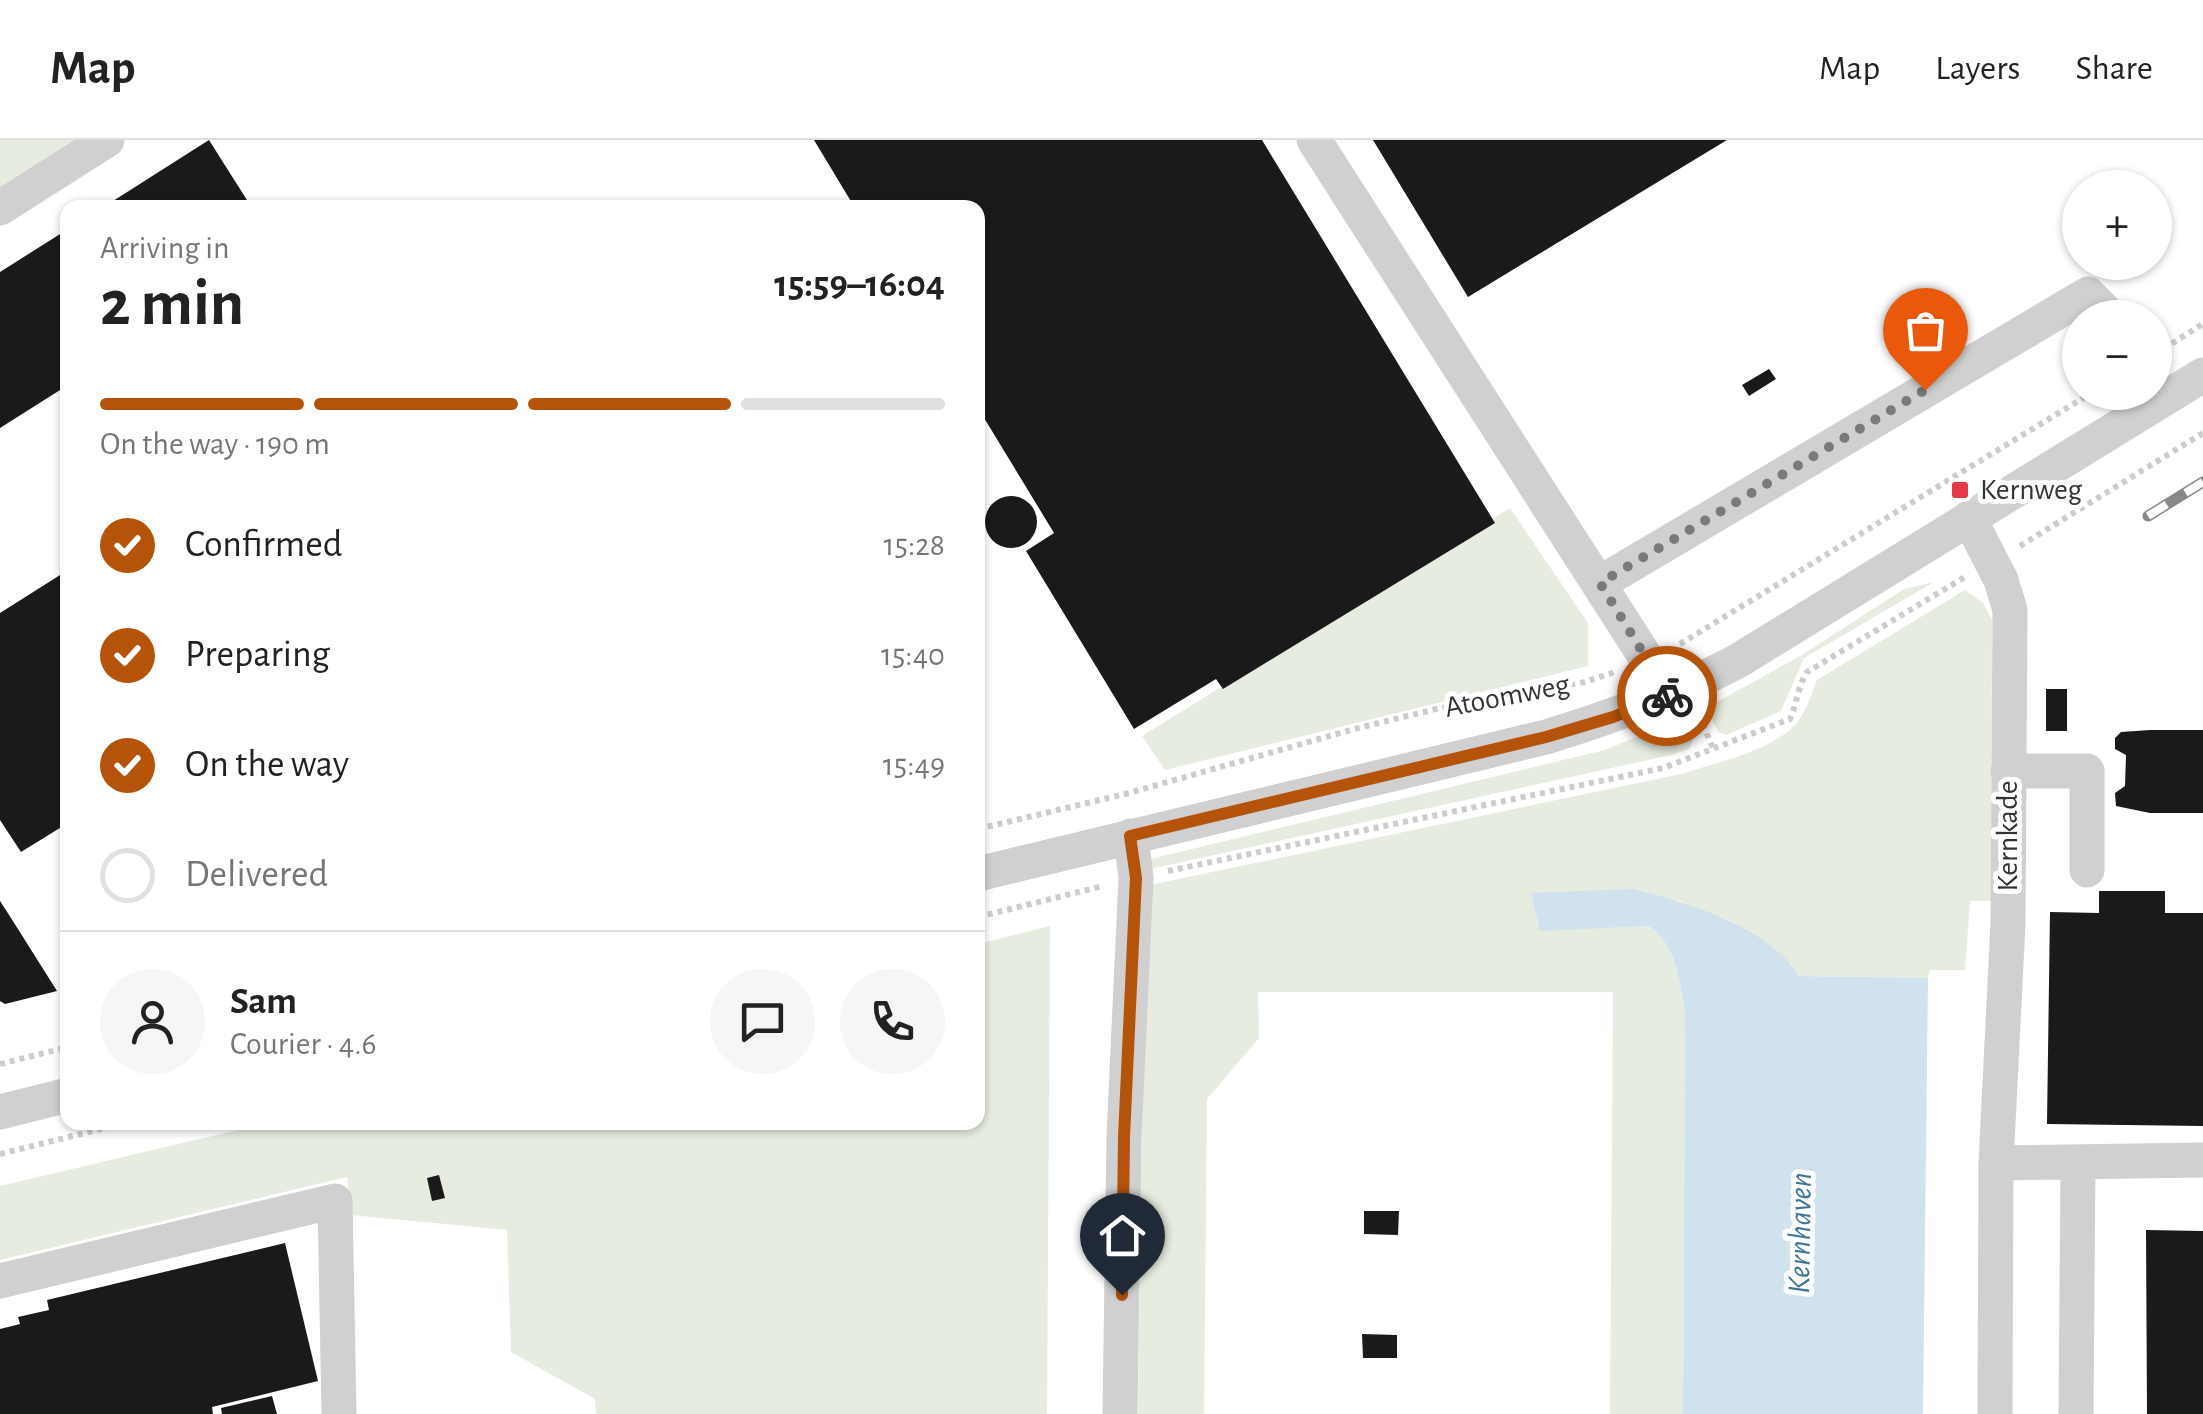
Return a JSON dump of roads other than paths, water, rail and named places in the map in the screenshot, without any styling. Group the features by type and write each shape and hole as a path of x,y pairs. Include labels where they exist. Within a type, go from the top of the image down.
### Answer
{"street":[{"path":"0,208 107,140"},
{"path":"1314,140 1648,661 1679,691"},
{"path":"1600,583 2062,309"},
{"name":"Atoomweg","path":"2172,382 2203,374"},
{"name":"Atoomweg","path":"985,872 1546,737 1679,691 1736,662 1969,518 2125,410"},
{"name":"Kernkade","path":"1969,518 2001,580 2010,610 2008,924 1996,1163 1996,1414"},
{"path":"2008,771 2088,771 2087,870"},
{"path":"1120,1414 1124,1137 1136,878 1130,836"},
{"path":"0,1112 60,1098"},
{"path":"1996,1163 2203,1160"},
{"path":"2076,1414 2078,1163"},
{"path":"0,1280 335,1202 339,1414"}],"water":[{"name":"Kernhaven","path":"1633,889 1701,909 1748,930 1785,959 1799,976 1928,978 1923,1414 1683,1414 1685,1012 1675,964 1666,943 1649,926 1540,931 1531,893"}],"railway":[{"path":"2148,516 2203,482"}],"place":[{"name":"Kernweg","path":"1960,490"}]}
